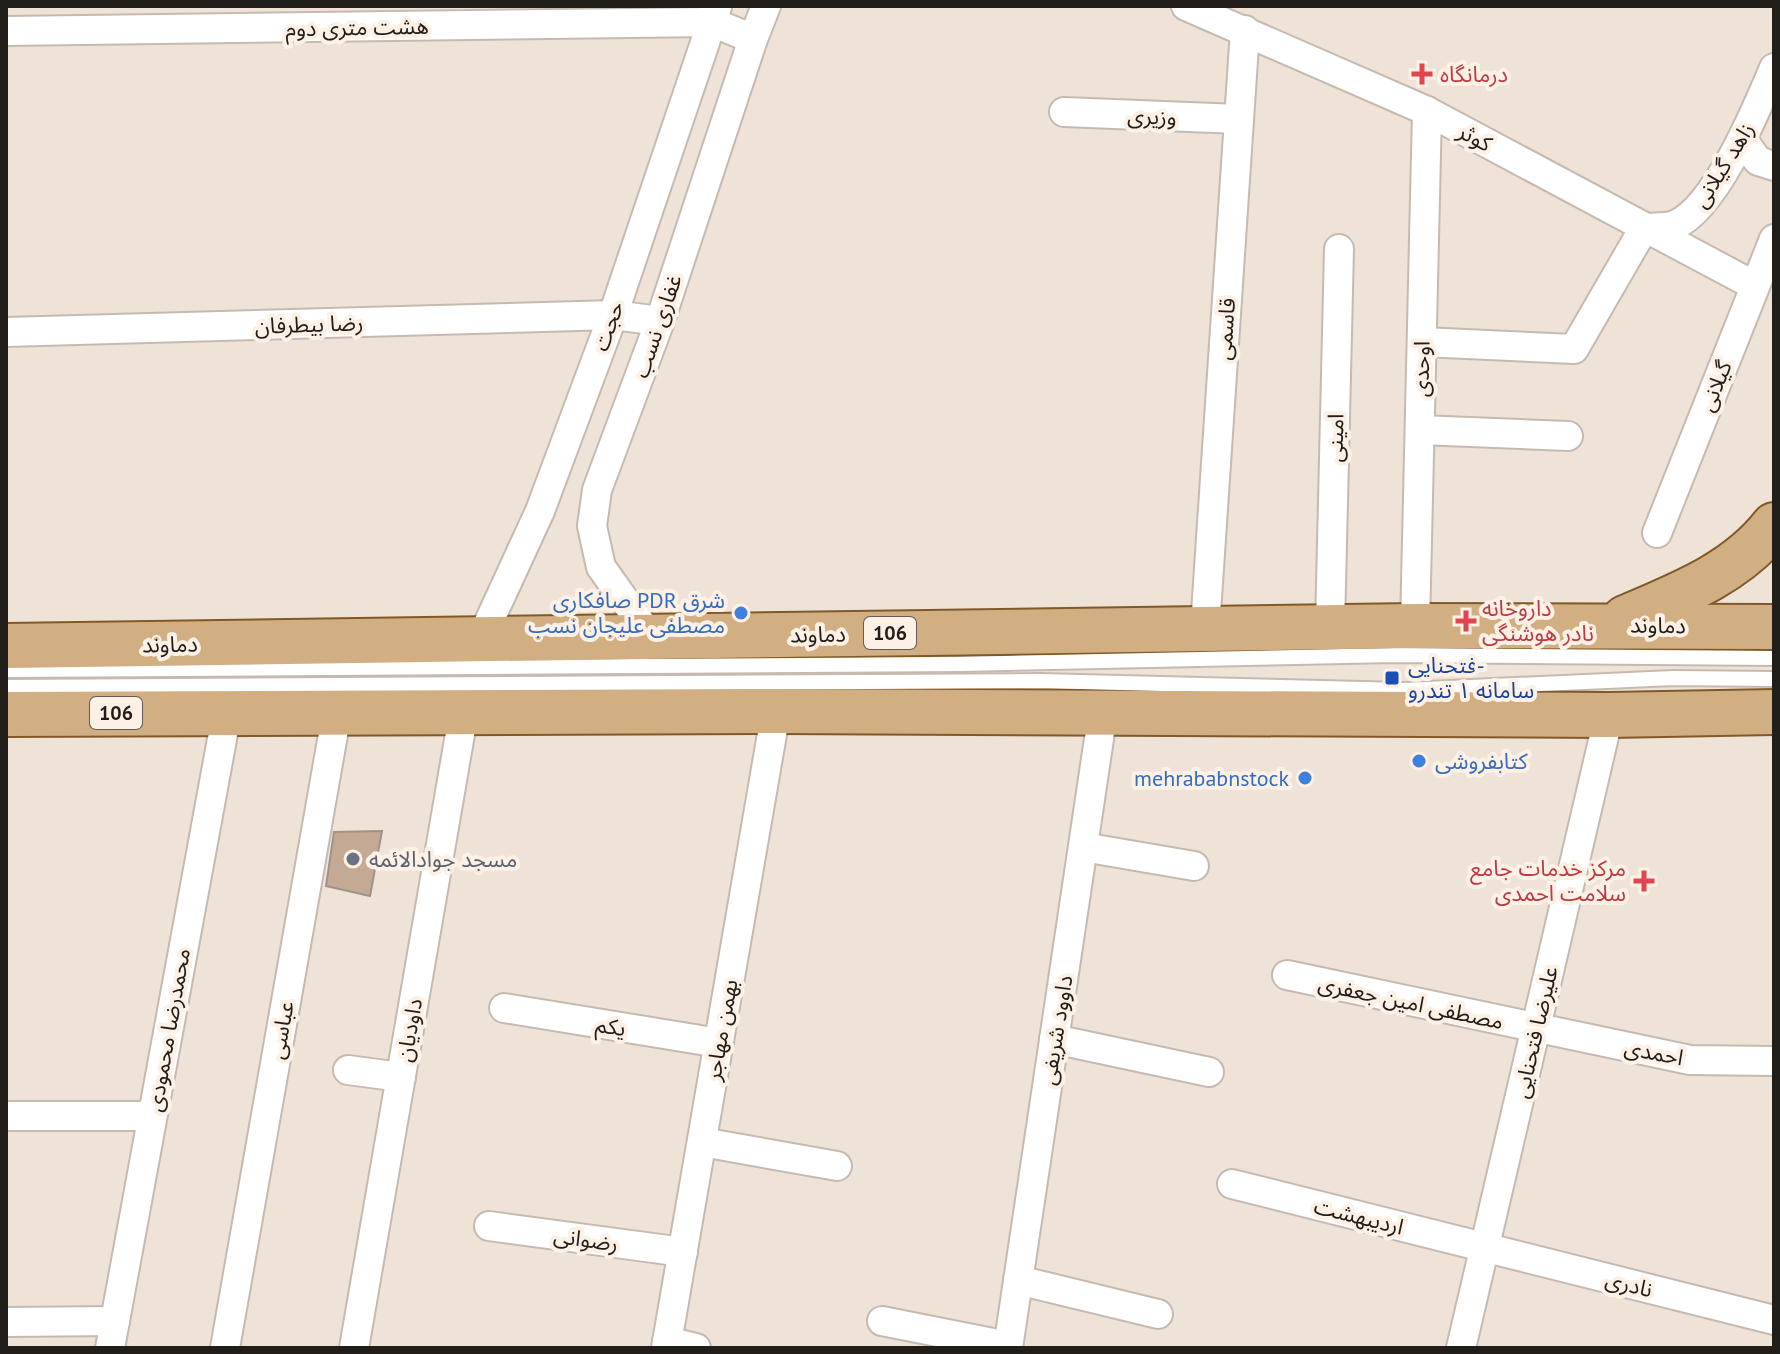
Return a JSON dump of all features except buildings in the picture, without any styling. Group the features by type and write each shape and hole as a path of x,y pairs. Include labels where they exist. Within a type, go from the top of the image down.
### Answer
{"main road":[{"path":"1609,625 1704,584 1763,539 1774,525"},
{"name":"دماوند","path":"6,646 1205,628 1774,627"},
{"name":"106","path":"6,714 776,711 1609,715 1774,712"}],"street":[{"name":"غفاری نسب","path":"650,636 601,567 592,526 597,490 660,321 766,6"},
{"name":"کوثر","path":"1186,6 1427,111 1755,286"},
{"name":"هشت متری دوم","path":"6,31 715,14 753,39"},
{"name":"حجت","path":"481,639 540,511 613,315 715,14"},
{"name":"قاسمی","path":"1205,628 1245,30"},
{"name":"زاهد گیلانی","path":"1644,228 1673,226 1695,213 1743,140 1774,68"},
{"name":"اوحدی","path":"1415,626 1427,111"},
{"name":"وزیری","path":"1064,112 1239,119"},
{"path":"1743,140 1758,161 1774,166"},
{"path":"1422,342 1574,349 1644,228"},
{"name":"گیلانی","path":"1657,533 1774,239"},
{"name":"امینی","path":"1330,627 1339,249"},
{"name":"رضا بیطرفان","path":"6,332 613,315 660,321"},
{"path":"1420,430 1568,436"},
{"name":"داودیان","path":"354,1348 464,711"},
{"name":"بهمن مهاجر","path":"667,1345 776,711"},
{"name":"محمدرضا محمودی","path":"112,1334 227,712"},
{"name":"عباسی","path":"225,1348 337,712"},
{"name":"داوود شریفی","path":"1008,1347 1103,712"},
{"name":"علیرضا فتحنایی","path":"1461,1348 1609,715"},
{"path":"1083,847 1194,866"},
{"name":"مصطفی امین جعفری","path":"1287,975 1536,1028"},
{"name":"یکم","path":"504,1008 719,1043"},
{"name":"احمدی","path":"1536,1028 1690,1060 1774,1061"},
{"path":"1054,1039 1209,1072"},
{"path":"348,1070 401,1077"},
{"path":"6,1116 152,1116"},
{"path":"702,1142 837,1166"},
{"name":"اردیبهشت","path":"1232,1184 1485,1248"},
{"name":"رضوانی","path":"489,1226 683,1252"},
{"name":"نادری","path":"1485,1248 1774,1320"},
{"path":"1018,1280 1158,1314"},
{"path":"882,1321 1008,1347"},
{"path":"6,1322 112,1334"},
{"path":"667,1345 696,1348"}],"lane":[{"path":"6,670 961,664 1395,655 1774,658"},
{"path":"6,687 1040,681 1404,690 1673,678 1774,679"}],"place":[{"name":"درمانگاه","path":"1422,74"},
{"name":"صافکاری PDR شرق مصطفی علیجان نسب","path":"741,613"},
{"name":"داروخانه نادر هوشنگی","path":"1466,621"},
{"name":"فتحنایی- سامانه ۱ تندرو","path":"1392,678"},
{"name":"کتابفروشی","path":"1419,761"},
{"name":"mehrababnstock","path":"1305,778"},
{"name":"مسجد جوادالائمه","path":"353,859"},
{"name":"مرکز خدمات جامع سلامت احمدی","path":"1644,881"}]}
